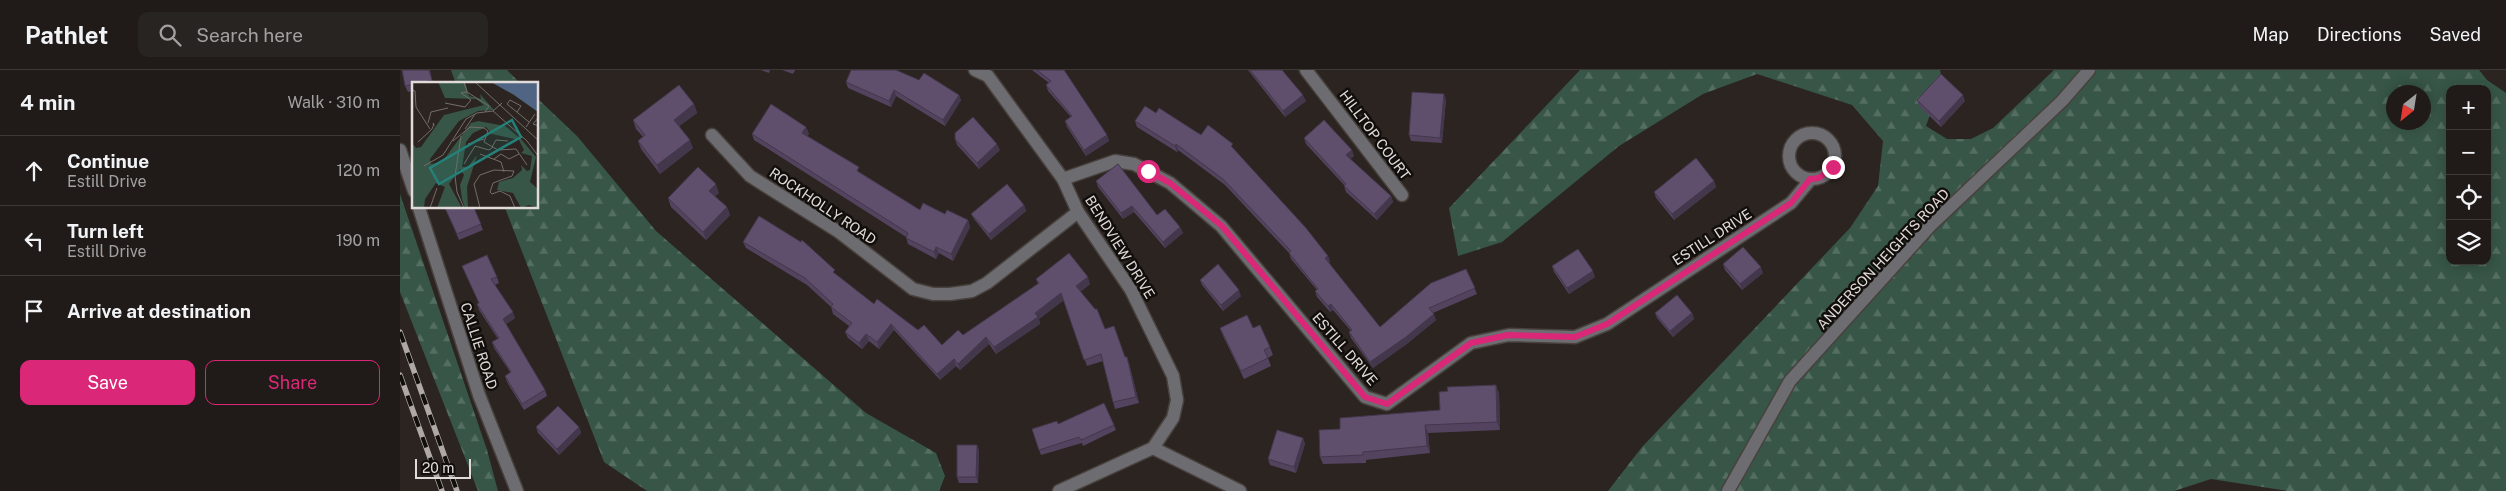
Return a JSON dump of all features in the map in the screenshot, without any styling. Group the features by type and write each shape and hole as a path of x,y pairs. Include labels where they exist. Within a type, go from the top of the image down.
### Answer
{"street":[{"name":"BENDVIEW DRIVE","path":"974,70 988,76 1063,179 1078,212 1131,290 1173,376 1177,400 1173,418 1154,448"},
{"name":"HILLTOP COURT","path":"1306,70 1402,195"},
{"name":"ANDERSON HEIGHTS ROAD","path":"1728,491 1790,381 1930,226 2062,101 2089,70"},
{"name":"ROCKHOLLY ROAD","path":"712,135 750,176 840,232 913,289 932,294 972,291 987,283 1078,212"},
{"path":"400,150 412,185"},
{"name":"ESTILL DRIVE","path":"1063,179 1115,162 1134,164 1170,183 1222,226 1365,397 1387,404 1471,343 1508,335 1575,337 1607,324 1791,203 1810,179"},
{"name":"CALLIE ROAD","path":"420,209 479,395 517,491"},
{"path":"1059,491 1154,448 1240,491"}],"green space":[{"path":"451,70 507,70 519,82 455,82"},
{"path":"1580,70 1940,70 1942,80 1926,126 1947,139 1971,139 1993,128 2054,70 2479,70 2487,80 2506,93 2506,491 2288,491 2211,479 2174,491 1608,491 1642,447 1850,228 1878,186 1883,141 1852,105 1757,74 1703,94 1619,146 1502,242 1458,256 1449,208"},
{"path":"539,100 577,136 656,231 866,413 936,453 945,476 939,491 647,491 604,462 505,209 539,209"},
{"path":"400,194 487,450 498,491 478,491 400,292"}],"building":[{"path":"402,70 429,70 432,80 412,82 412,84 405,86"},
{"path":"851,70 896,70 919,80 924,73 959,95 943,120 894,90 889,101 846,82"},
{"path":"1037,70 1064,70 1107,135 1084,150 1065,121 1072,116 1046,85 1051,81"},
{"path":"1250,70 1282,70 1303,95 1283,111"},
{"path":"1941,74 1963,95 1939,121 1917,100"},
{"path":"679,85 694,104 674,120 690,140 657,165 638,141 645,135 633,120"},
{"path":"1412,92 1444,94 1440,138 1409,135"},
{"path":"771,104 806,127 802,133 859,167 857,171 920,210 923,203 945,214 947,210 968,220 951,254 936,247 934,252 906,238 908,233 752,134"},
{"path":"1145,106 1156,113 1159,108 1201,135 1208,125 1233,144 1231,146 1306,228 1328,256 1325,258 1380,327 1431,283 1466,269 1475,288 1429,308 1434,314 1406,337 1370,362 1349,332 1352,330 1331,304 1328,306 1315,291 1318,289 1289,253 1291,251 1223,179 1176,144 1175,146 1135,121"},
{"path":"973,117 997,144 977,163 955,139 955,133"},
{"path":"1324,120 1352,150 1346,155 1391,196 1374,214 1344,186 1346,184 1304,138"},
{"path":"1696,158 1714,181 1672,214 1654,192"},
{"path":"1118,164 1157,215 1165,209 1180,227 1163,242 1132,206 1121,213 1096,181"},
{"path":"698,167 716,184 709,191 727,207 703,232 668,198"},
{"path":"1007,184 1024,205 989,234 971,214"},
{"path":"445,209 474,209 481,224 457,234"},
{"path":"759,216 801,242 802,240 835,270 833,272 874,304 877,299 918,330 924,325 942,345 958,330 963,335 1039,283 1036,279 1069,253 1088,277 1076,286 1097,309 1105,329 1114,326 1125,357 1127,357 1136,397 1113,402 1101,354 1084,360 1061,293 1035,313 1038,317 994,347 986,337 958,364 954,359 937,374 891,324 877,342 866,334 859,343 845,332 852,323 831,307 833,304 805,278 743,242"},
{"path":"1743,247 1761,267 1740,284 1723,264"},
{"path":"1578,249 1593,271 1567,288 1552,266"},
{"path":"487,255 497,277 491,279 513,312 503,319 545,390 522,404 505,376 511,372 492,342 499,338 477,304 479,303 462,266"},
{"path":"1218,264 1239,290 1221,305 1200,280"},
{"path":"1677,295 1692,313 1670,331 1655,313"},
{"path":"1247,315 1253,328 1260,325 1270,347 1264,350 1268,358 1241,371 1220,328"},
{"path":"1496,385 1497,422 1425,425 1427,446 1363,452 1363,455 1320,457 1319,430 1340,429 1340,418 1440,410 1439,392 1448,391 1447,387"},
{"path":"1104,403 1114,425 1081,440 1079,437 1039,450 1032,429 1057,421 1058,424"},
{"path":"558,406 579,427 557,449 536,427"},
{"path":"1277,430 1303,438 1294,467 1268,459"},
{"path":"957,445 977,445 976,477 957,477"}],"railway":[{"path":"400,332 457,491"},
{"path":"400,375 442,491"}],"route":[{"path":"1148,171 1170,183 1222,226 1365,397 1387,404 1471,343 1508,335 1575,337 1607,324 1791,203 1810,179 1819,178 1827,174 1833,167"}]}
